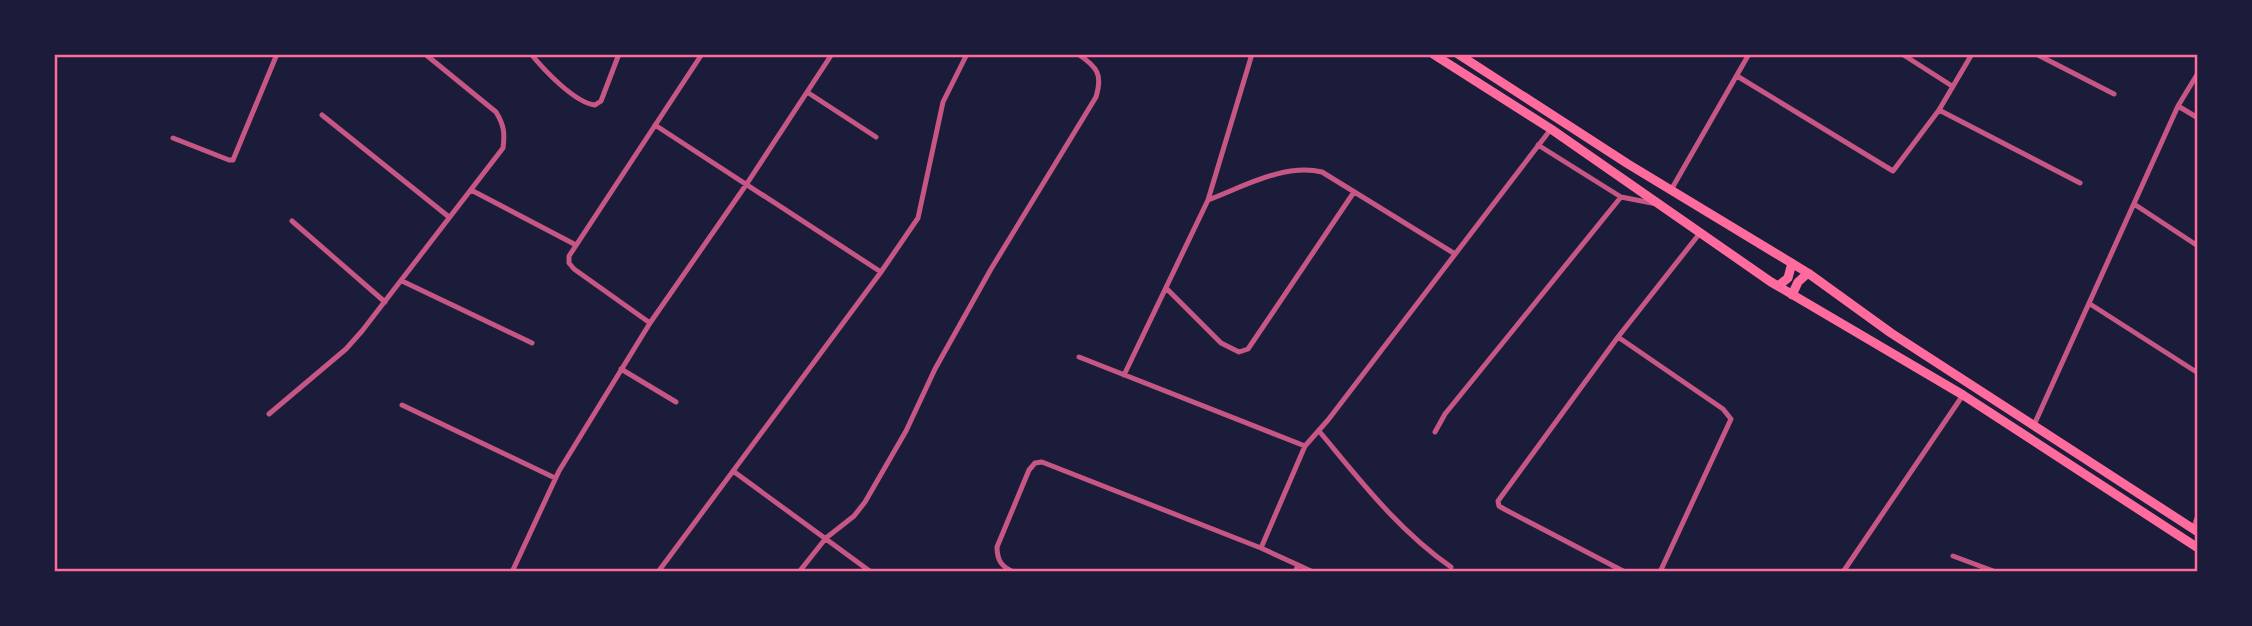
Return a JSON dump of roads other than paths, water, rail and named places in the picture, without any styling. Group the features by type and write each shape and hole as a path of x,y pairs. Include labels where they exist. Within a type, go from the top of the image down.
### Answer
{"highway":[{"path":"1433,54 1551,129 1778,286 1963,395 2198,548"},
{"path":"1458,54 1671,190 1808,273 1891,333 2195,531"},
{"path":"1778,286 1788,278 1791,263"},
{"path":"1792,295 1800,279 1808,273"}],"street":[{"path":"173,138 233,160 277,54"},
{"path":"269,414 346,349 402,281 503,148 503,122 496,112 425,54"},
{"path":"531,54 579,99 595,105 601,101 619,54"},
{"path":"650,323 574,270 569,263 569,256 702,54"},
{"path":"512,572 555,478 621,369 832,54"},
{"path":"658,572 881,272 918,218 943,102 967,54"},
{"path":"799,572 826,538 854,516 865,502 906,431 935,369 985,280 1096,96 1100,84 1098,75 1093,64 1078,54"},
{"path":"1124,375 1208,200 1252,54"},
{"path":"1671,190 1749,54"},
{"path":"1902,54 1952,86"},
{"path":"1737,76 1893,171 1939,110 1972,54"},
{"path":"2036,54 2114,94"},
{"path":"2034,425 2178,106 2198,74"},
{"path":"807,92 876,137"},
{"path":"2178,106 2198,118"},
{"path":"1939,110 2080,183"},
{"path":"322,115 449,217"},
{"path":"654,125 881,272"},
{"path":"1261,548 1305,446 1320,431 1551,129"},
{"path":"1538,145 1621,197 1660,204"},
{"path":"1208,200 1285,172 1308,169 1322,172 1455,254"},
{"path":"471,190 576,245"},
{"path":"1166,288 1221,343 1239,352 1248,349 1354,192"},
{"path":"1435,432 1445,414 1621,197"},
{"path":"2134,204 2198,246"},
{"path":"292,221 385,302"},
{"path":"1625,572 1504,509 1499,506 1498,501 1618,337 1700,232"},
{"path":"402,281 532,343"},
{"path":"2090,304 2198,373"},
{"path":"1618,337 1723,409 1731,419 1660,572"},
{"path":"1079,357 1305,446"},
{"path":"621,369 676,402"},
{"path":"1843,572 1963,395"},
{"path":"401,405 555,478"},
{"path":"1320,431 1398,524 1425,549 1451,567"},
{"path":"1014,572 1002,565 997,556 997,547 1029,470 1035,463 1042,462 1261,548 1296,568 1313,572"},
{"path":"733,471 872,572"},
{"path":"2195,531 2198,516"},
{"path":"1953,556 1996,572"}]}
